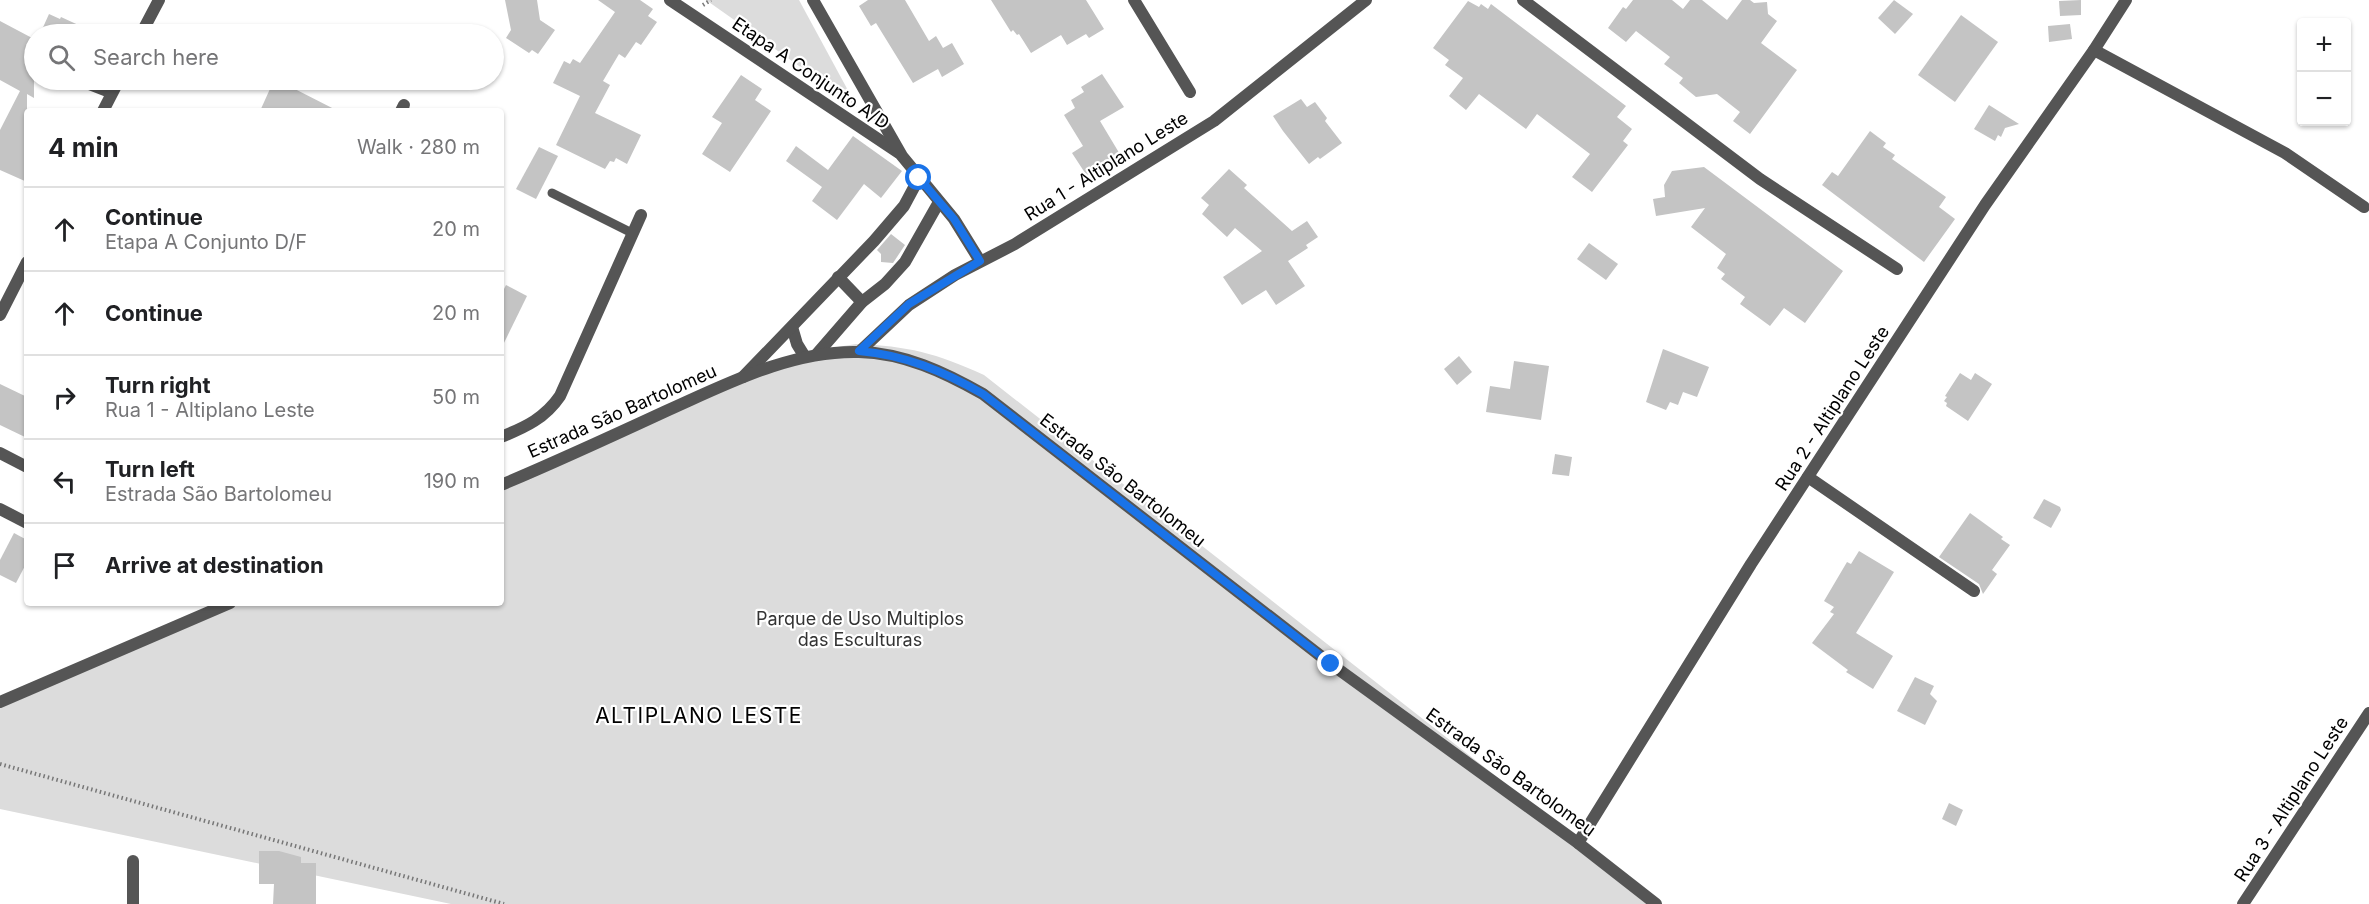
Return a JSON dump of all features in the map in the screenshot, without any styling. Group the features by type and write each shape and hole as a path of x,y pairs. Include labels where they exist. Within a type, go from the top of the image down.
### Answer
{"street":[{"path":"146,24 159,0"},
{"name":"Etapa A Conjunto A/D","path":"670,0 902,156"},
{"path":"813,0 902,156 954,219 980,261"},
{"path":"1134,0 1190,92"},
{"name":"Rua 1 - Altiplano Leste","path":"859,351 909,304 980,261 1015,244 1214,121 1366,0"},
{"path":"1523,0 1760,179 1897,269"},
{"name":"Rua 2 - Altiplano Leste","path":"1578,843 1751,564 1985,205 2094,50 2126,0"},
{"path":"2094,50 2284,153 2364,207"},
{"path":"104,108 113,90"},
{"path":"743,377 904,206 919,178"},
{"path":"792,327 810,356 862,302 885,284 905,262 939,202"},
{"path":"504,436 541,418 560,396 641,215"},
{"path":"0,315 24,268"},
{"path":"838,277 862,302"},
{"name":"Estrada São Bartolomeu","path":"504,484 743,377 810,356 859,351 894,356 938,369 983,394 1331,664 1578,843 1656,904"},
{"path":"0,453 24,465"},
{"path":"1808,477 1974,591"},
{"path":"0,509 24,521"},
{"path":"0,702 223,606"},
{"name":"Rua 3 - Altiplano Leste","path":"2243,904 2369,713"},
{"path":"133,861 133,904"}],"lane":[{"path":"101,90 111,94"},
{"path":"552,194 632,233"}],"path":[{"path":"0,764 504,904"}],"green space":[{"path":"706,0 799,0 857,107"},
{"name":"Parque de Uso Multiplos das Esculturas","path":"856,344 891,347 936,356 984,375 1659,904 451,904 0,809 0,699 215,606 504,606 504,481 800,353"}],"building":[{"path":"505,0 537,0 540,20 555,30 538,54 532,50 529,53 506,38 511,30"},
{"path":"598,0 640,0 653,9 648,16 657,22 641,45 636,42 625,58 619,54 603,81 610,85 595,113 641,135 627,164 616,158 614,162 610,161 605,169 556,145 580,96 553,83 564,61 570,64 573,59 580,63 615,12"},
{"path":"868,0 905,0 929,41 936,36 943,48 952,43 964,64 942,77 938,69 913,83 876,23 871,26 859,6"},
{"path":"991,0 1086,0 1104,29 1089,38 1086,34 1067,45 1061,35 1031,53 1019,34 1017,35 1013,30 1011,32"},
{"path":"1633,0 1672,0 1683,9 1690,0 1702,0 1727,20 1742,0 1750,0 1754,3 1767,2 1768,14 1777,21 1761,43 1797,70 1750,134 1733,121 1740,112 1717,94 1696,97 1679,83 1683,78 1664,64 1670,57 1636,31 1626,42 1608,28 1623,7 1626,9"},
{"path":"1894,0 1913,14 1895,34 1878,18"},
{"path":"2081,0 2081,15 2060,16 2059,1"},
{"path":"1468,1 1479,7 1481,4 1488,9 1491,4 1626,106 1617,117 1632,129 1623,141 1628,145 1592,192 1572,177 1590,154 1537,114 1526,129 1479,94 1466,110 1449,96 1463,78 1445,65 1449,60 1433,48"},
{"path":"49,14 76,24 44,24"},
{"path":"1961,15 1998,42 1955,102 1918,75"},
{"path":"0,21 24,34 24,90 34,90 34,98 27,94 27,108 24,108 24,181 0,170 0,130 20,91 0,80"},
{"path":"2070,24 2072,39 2049,42 2048,26"},
{"path":"1102,74 1124,107 1100,121 1121,156 1087,176 1072,153 1083,146 1064,115 1075,108 1071,100 1084,92 1081,87"},
{"path":"741,75 762,89 755,100 771,111 730,172 702,154 722,123 712,117"},
{"path":"269,90 297,90 332,108 261,108"},
{"path":"1301,99 1307,107 1315,102 1327,118 1325,121 1342,143 1309,164 1273,116"},
{"path":"1989,105 2019,124 2005,128 2001,137 1998,135 1995,141 1974,129"},
{"path":"1870,131 1886,143 1883,147 1895,155 1892,159 1946,197 1939,207 1955,219 1924,262 1822,185 1832,172 1838,176"},
{"path":"853,136 902,171 881,198 864,184 837,220 812,201 822,187 786,161 796,146 828,170"},
{"path":"539,147 558,156 536,199 516,189"},
{"path":"1704,167 1843,271 1805,323 1784,308 1770,326 1740,304 1745,297 1721,279 1725,274 1717,268 1726,254 1691,227 1705,208 1656,216 1653,199 1665,197 1664,185 1672,171"},
{"path":"1229,169 1247,185 1244,188 1292,231 1307,221 1318,237 1306,245 1308,248 1288,261 1305,286 1276,305 1266,290 1242,305 1223,277 1262,251 1235,228 1227,237 1202,214 1209,205 1201,198"},
{"path":"891,234 905,245 893,263 881,262 881,254 877,250"},
{"path":"1589,243 1618,264 1606,280 1577,259"},
{"path":"506,285 527,296 504,343 504,289"},
{"path":"1663,349 1709,367 1697,397 1683,392 1678,405 1670,402 1666,410 1646,402"},
{"path":"1459,356 1472,372 1457,385 1444,369"},
{"path":"1514,361 1549,366 1541,420 1486,412 1490,386 1510,389"},
{"path":"1960,373 1971,380 1975,373 1992,384 1968,421 1946,406 1947,403 1944,401"},
{"path":"0,384 24,396 24,437 0,425"},
{"path":"1555,454 1572,457 1569,476 1552,474"},
{"path":"2044,499 2060,507 2061,510 2051,528 2033,518"},
{"path":"1970,513 2003,537 2001,539 2010,545 1992,570 1997,574 1983,594 1979,584 1939,557"},
{"path":"14,533 24,538 24,568 16,583 0,575 0,560"},
{"path":"1859,551 1894,572 1856,633 1893,656 1873,689 1846,672 1848,670 1812,643 1834,614 1830,612 1834,607 1824,601 1847,562 1851,564"},
{"path":"1915,677 1934,686 1930,694 1937,701 1925,725 1897,711"},
{"path":"1949,803 1963,810 1956,826 1942,819"},
{"path":"259,851 279,851 301,857 301,863 316,863 316,904 273,904 274,884 259,884"}],"district":[{"name":"ALTIPLANO LESTE","path":"699,715"}],"route":[{"path":"919,178 954,219 980,261 909,304 859,351 894,356 938,369 983,394 1331,664"}]}
